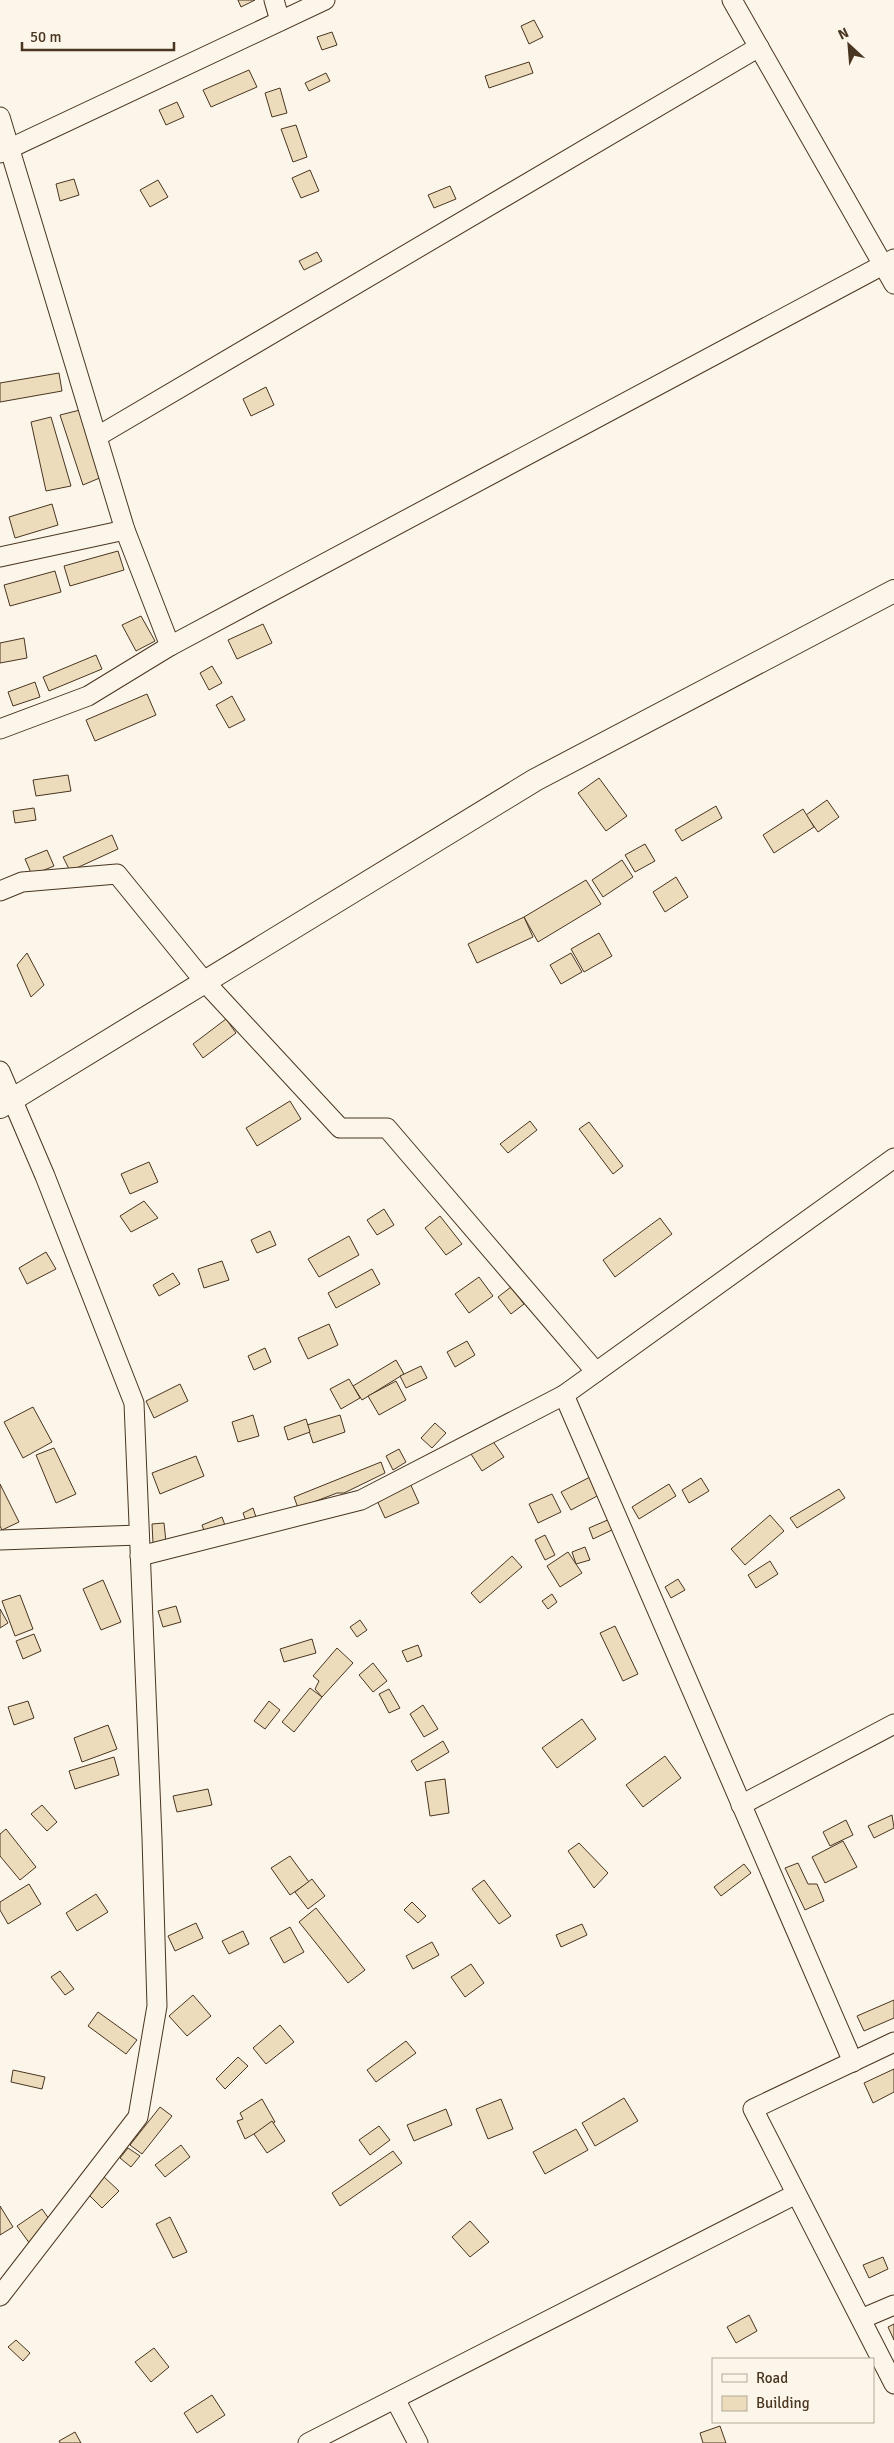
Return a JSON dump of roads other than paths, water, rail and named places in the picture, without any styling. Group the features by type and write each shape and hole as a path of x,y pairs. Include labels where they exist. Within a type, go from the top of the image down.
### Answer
{"street":[{"path":"274,0 280,21"},
{"path":"5,151 325,0"},
{"path":"732,0 889,262 894,284"},
{"path":"98,436 759,47"},
{"path":"0,117 5,151 98,436 125,530 170,646"},
{"path":"0,729 88,696 170,646 889,262"},
{"path":"0,557 125,530"},
{"path":"6,1102 535,780 894,590"},
{"path":"0,891 22,882 117,874 204,981 340,1128 387,1128 596,1372"},
{"path":"0,1071 6,1102 134,1403 157,2006 138,2117 0,2296"},
{"path":"140,1556 361,1500 564,1395 894,1158"},
{"path":"564,1395 853,2062"},
{"path":"0,1540 139,1535"},
{"path":"741,1805 894,1724"},
{"path":"894,2042 753,2109 894,2384"},
{"path":"308,2443 796,2194"},
{"path":"861,2320 894,2305"},
{"path":"395,2399 418,2443"}]}
